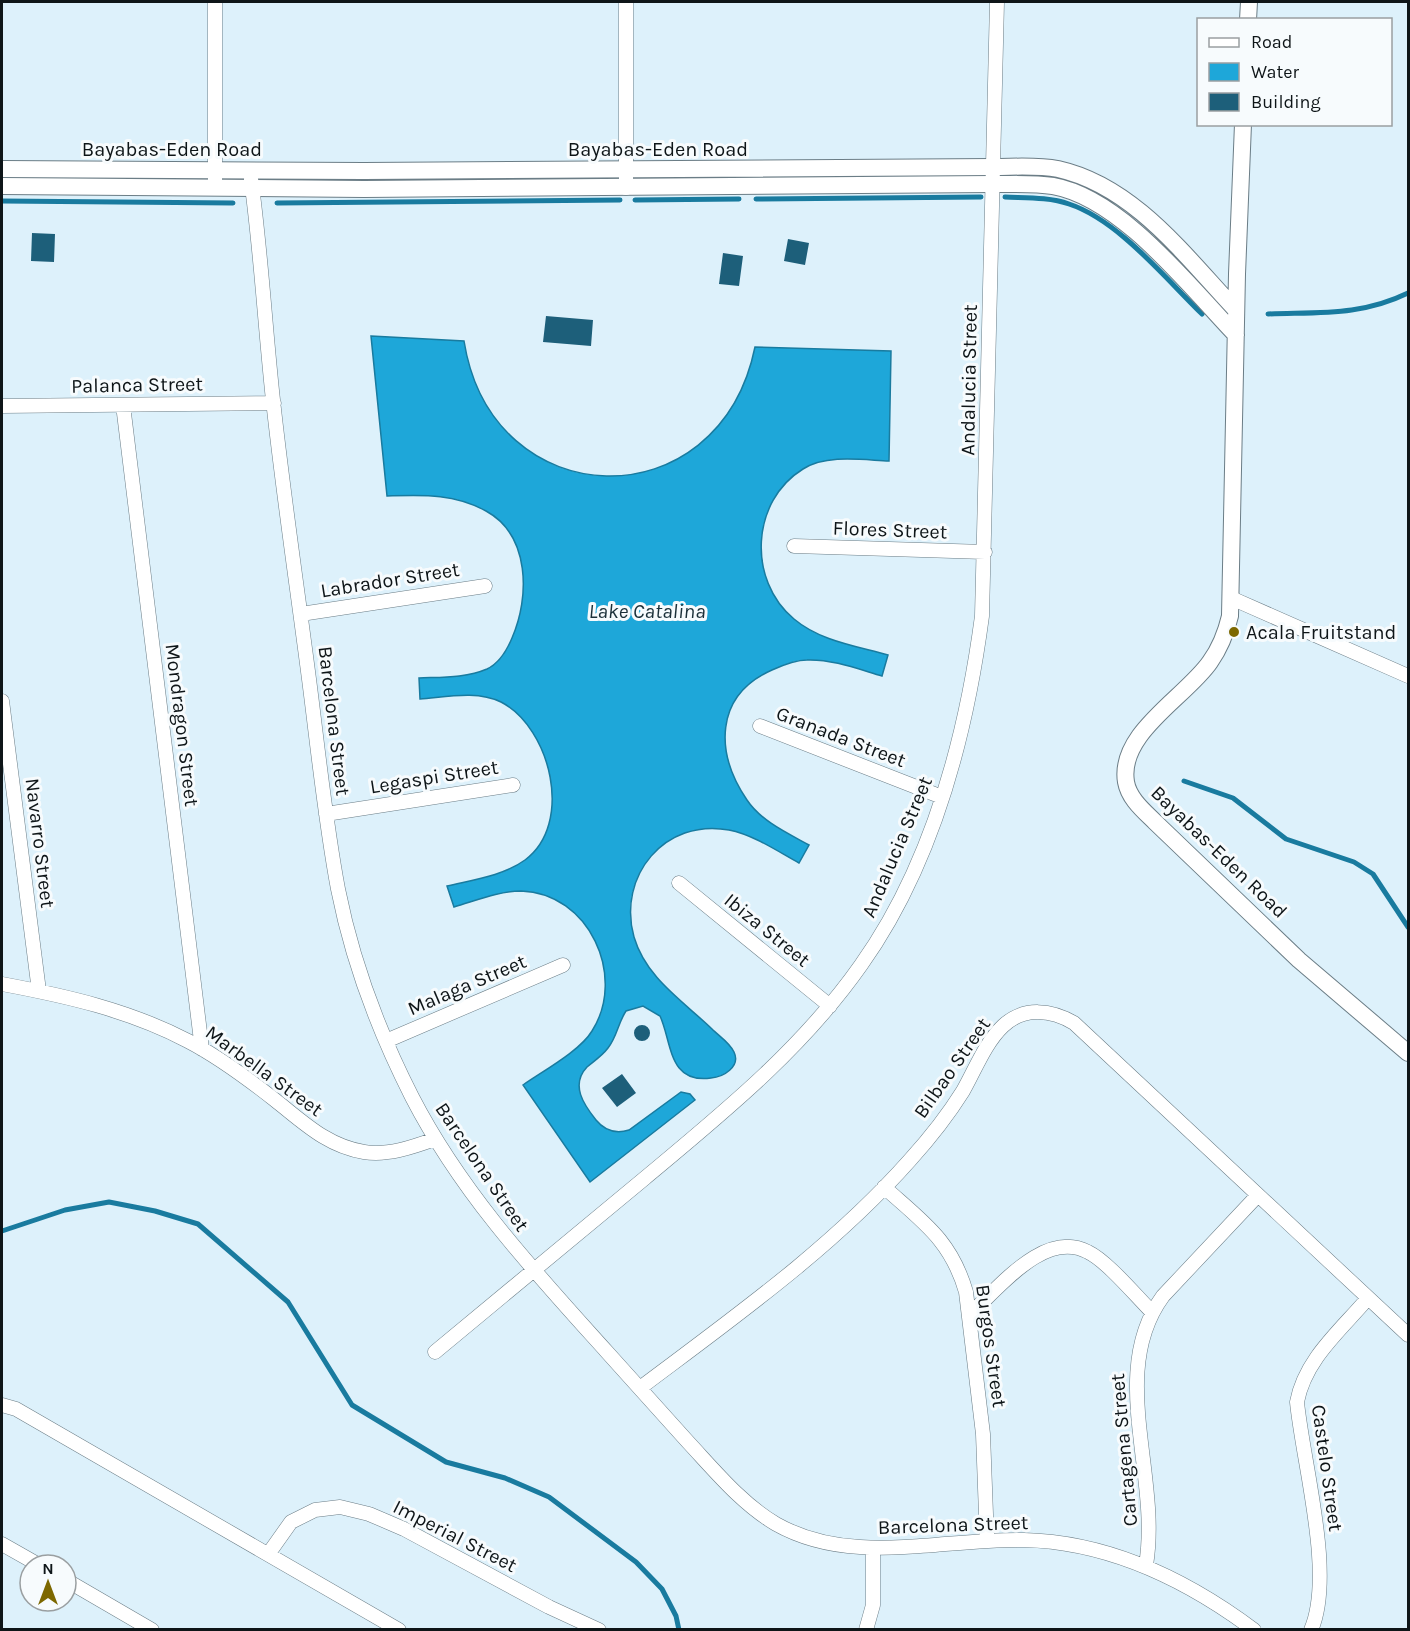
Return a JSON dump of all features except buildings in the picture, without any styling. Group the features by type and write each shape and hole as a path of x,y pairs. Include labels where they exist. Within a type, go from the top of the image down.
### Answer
{"street":[{"path":"215,2 215,188"},
{"path":"626,2 626,188"},
{"name":"Andalucia Street","path":"435,1352 723,1114 796,1046 862,964 895,910 942,797 960,740 974,674 982,616 997,2"},
{"path":"1248,18 1249,2"},
{"path":"1236,310 1244,126"},
{"name":"Bayabas-Eden Road","path":"2,169 250,171 993,167 1056,169 1101,184 1148,218 1236,310 1231,598 1226,633 1209,664 1135,741 1126,762 1126,783 1135,802 1163,831 1299,960 1408,1053"},
{"name":"Barcelona Street","path":"250,171 274,404 326,814 339,893 349,934 386,1041 435,1139 484,1212 533,1271 719,1475 774,1522 801,1535 838,1544 873,1548 906,1548 987,1541 1064,1543 1146,1565 1210,1599 1254,1629"},
{"name":"Bayabas-Eden Road","path":"2,186 626,188 993,184 1053,186 1075,192 1108,208 1135,231 1236,335"},
{"path":"1208,280 1226,280 1237,274"},
{"name":"Palanca Street","path":"2,406 274,404"},
{"name":"Mondragon Street","path":"123,405 202,1049"},
{"name":"Flores Street","path":"794,546 985,552"},
{"name":"Labrador Street","path":"301,614 484,586"},
{"path":"1231,598 1408,676"},
{"name":"Navarro Street","path":"2,701 39,991"},
{"name":"Granada Street","path":"760,726 942,797"},
{"name":"Legaspi Street","path":"326,814 513,785"},
{"name":"Ibiza Street","path":"679,883 830,1006"},
{"name":"Malaga Street","path":"386,1041 563,965"},
{"name":"Marbella Street","path":"2,984 67,996 153,1023 234,1068 312,1131 343,1147 366,1153 411,1148 435,1139"},
{"name":"Bilbao Street","path":"640,1388 766,1291 884,1187 918,1150 961,1094 1004,1026 1029,1012 1044,1011 1059,1014 1074,1023 1408,1335"},
{"name":"Burgos Street","path":"884,1187 940,1238 960,1270 971,1313 983,1434 987,1541"},
{"name":"Cartagena Street","path":"1146,1565 1151,1514 1136,1389 1137,1360 1143,1333 1152,1312 1177,1281 1258,1195"},
{"path":"971,1313 1034,1257 1046,1249 1060,1246 1075,1246 1090,1252 1152,1312"},
{"name":"Castelo Street","path":"1311,1629 1319,1611 1321,1588 1318,1546 1297,1402 1300,1384 1311,1364 1368,1298"},
{"path":"2,1405 16,1409 399,1629"},
{"name":"Imperial Street","path":"269,1554 291,1522 315,1510 340,1508 369,1514 404,1528 549,1607 599,1629"},
{"path":"2,1544 18,1553"},
{"path":"866,1629 873,1605 873,1548"},
{"path":"78,1587 152,1629"}],"water":[{"name":"Lake Catalina","path":"371,336 464,341 483,399 516,441 559,467 606,476 654,469 698,445 733,404 755,347 891,351 889,461 857,459 823,461 803,469 786,483 773,500 765,520 761,541 762,563 768,584 779,603 794,619 815,633 888,655 882,676 826,661 794,662 772,670 753,681 739,695 730,710 726,727 729,764 747,800 767,820 809,845 799,863 747,836 729,830 706,829 685,833 666,842 651,856 640,873 633,893 631,914 634,937 640,952 656,977 730,1046 736,1057 730,1070 716,1077 697,1078 687,1074 679,1068 674,1059 660,1016 643,1006 626,1011 611,1044 587,1067 580,1081 579,1088 583,1101 599,1124 615,1131 629,1130 681,1092 690,1094 695,1100 590,1182 523,1085 579,1046 592,1031 602,1009 605,986 603,963 595,941 583,922 566,906 545,895 513,891 454,907 447,886 507,870 525,860 540,844 549,824 552,801 550,777 543,754 533,733 518,715 501,702 472,695 420,699 419,678 479,672 492,666 503,656 518,622 522,604 522,568 518,551 511,535 500,522 474,505 438,496 387,496"}],"waterway":[{"path":"756,199 981,197"},
{"path":"1005,197 1053,200 1087,212 1123,236 1202,314"},
{"path":"635,200 739,199"},
{"path":"277,203 620,200"},
{"path":"2,201 233,203"},
{"path":"1268,314 1322,313 1356,309 1373,306 1408,293"},
{"path":"1184,781 1233,798 1286,839 1354,862 1373,874 1408,927"},
{"path":"2,1231 65,1210 109,1202 155,1211 198,1224 288,1302 352,1405 446,1462 505,1478 549,1497 636,1562 662,1589 676,1616 679,1630"}],"place":[{"name":"Acala Fruitstand","path":"1234,632"}]}
